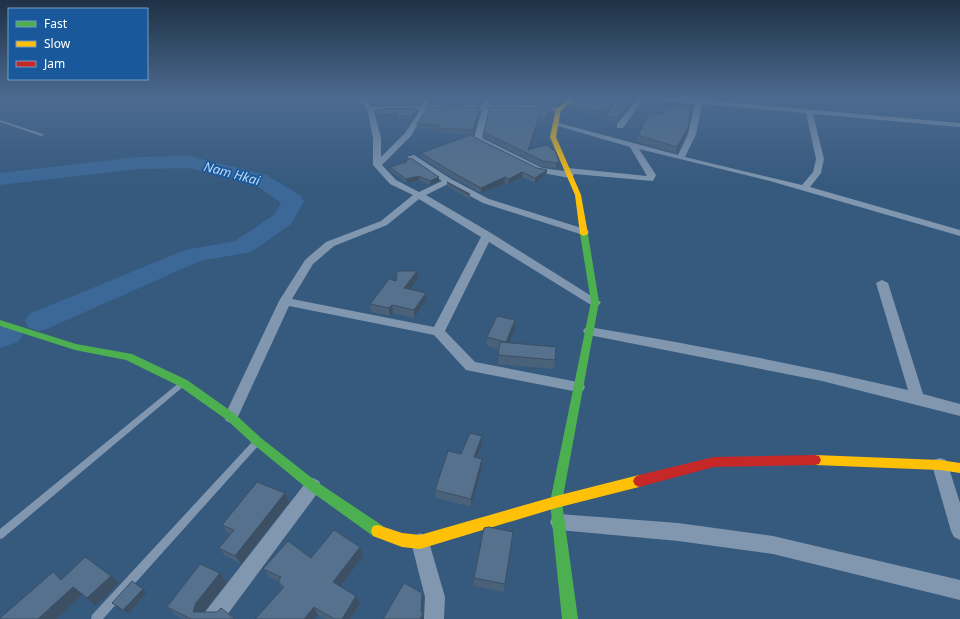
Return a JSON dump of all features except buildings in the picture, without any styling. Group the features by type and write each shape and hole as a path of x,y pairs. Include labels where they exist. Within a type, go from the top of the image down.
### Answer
{"street":[{"path":"374,126 377,138 378,165 393,182 419,195 487,235 595,302"},
{"path":"378,165 404,140 413,126"},
{"path":"479,126 478,139 540,170 650,179 652,175 632,146"},
{"path":"555,126 553,137 578,195 595,302 556,502 570,619"},
{"path":"562,126 632,146 804,188 960,233"},
{"path":"680,158 692,134 694,126"},
{"path":"804,188 817,173 820,159 812,126"},
{"path":"411,157 448,181 486,201 584,232"},
{"path":"231,417 285,301 309,262 330,244 384,223 419,195 448,181"},
{"path":"438,332 487,235"},
{"path":"882,283 917,398"},
{"path":"285,301 438,332 471,366 578,387"},
{"path":"0,323 75,347 128,357 183,383 231,417 257,441 313,486 378,531 402,540 420,542 556,502 714,462 794,459 940,465 960,468"},
{"path":"589,331 754,360 917,398 960,410"},
{"path":"940,465 960,531"},
{"path":"212,619 313,486"},
{"path":"559,522 678,532 773,545 960,590"},
{"path":"420,542 435,597 434,619"}],"lane":[{"path":"15,126 42,135"},
{"path":"0,535 183,383"},
{"path":"96,619 257,441"}],"waterway":[{"name":"Nam Hkai","path":"0,179 138,163 189,162 260,179 293,201 283,219 242,247 194,255 39,321"},
{"name":"Nam Hkai","path":"0,338 8,335"}],"traffic: fast":[{"path":"570,619 556,502 595,302 584,234"},
{"path":"0,323 75,347 128,357 183,383 231,417 257,441 313,486 378,531"}],"traffic: slow":[{"path":"555,126 553,137 578,195 584,234"},
{"path":"815,460 940,465 960,468"},
{"path":"378,531 402,540 420,542 556,502 639,481"}],"traffic: jam":[{"path":"639,481 714,462 815,460"}]}
